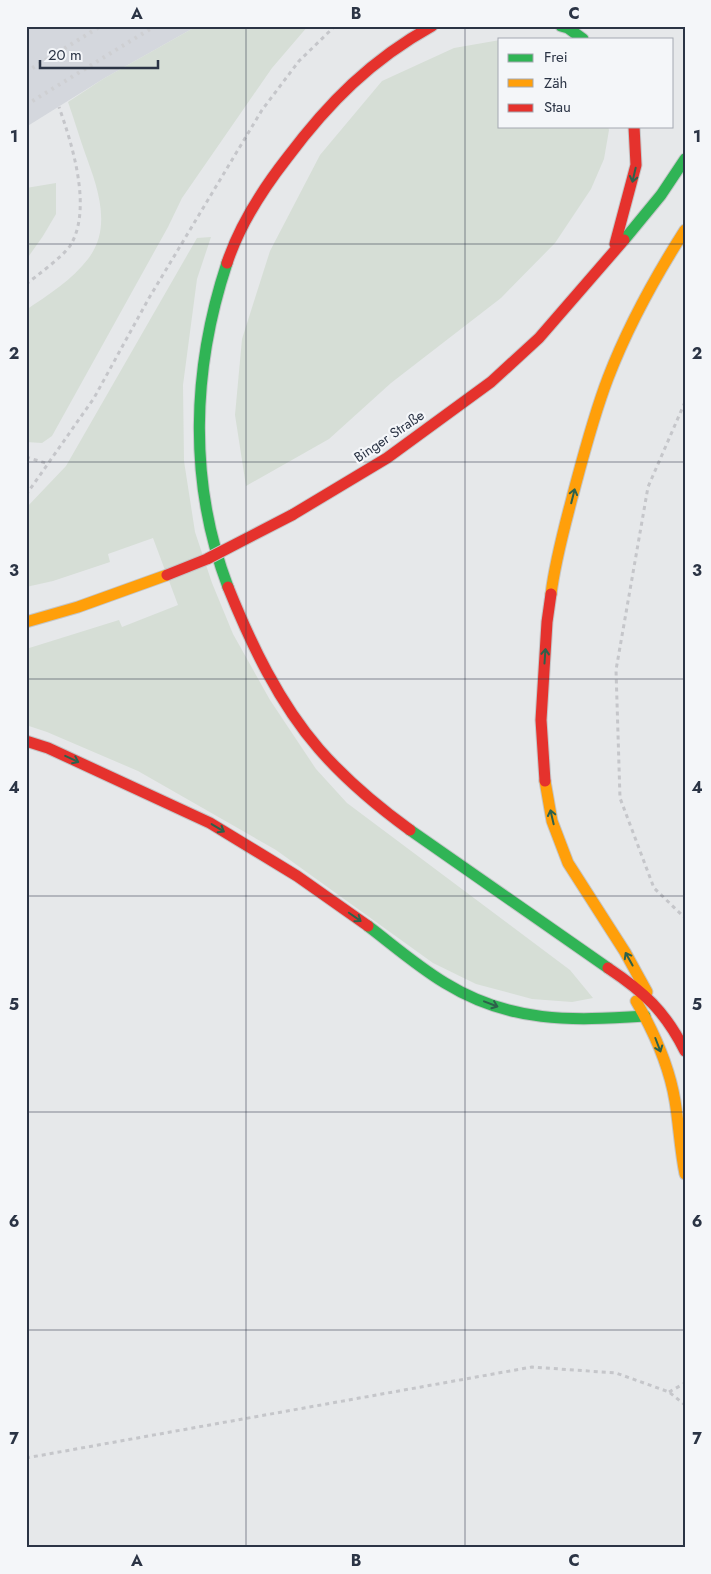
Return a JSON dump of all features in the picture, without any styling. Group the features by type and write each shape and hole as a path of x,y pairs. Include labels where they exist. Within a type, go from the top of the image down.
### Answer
{"main road":[{"path":"432,26 383,56 360,74 330,103 283,162 249,213 227,264 212,315 203,364 199,412 200,460 206,508 217,556 233,602 267,671 291,711 318,748 350,782 405,828 635,986 667,1020 685,1050"},
{"path":"561,26 568,28 581,38"},
{"path":"611,257 636,165 634,128"},
{"name":"Binger Straße","path":"26,622 78,607 207,559 292,515 387,458 491,382 539,338 611,257 661,195 685,159"},
{"path":"652,1002 625,952 568,863 552,821 544,773 541,720 547,622 554,568 588,437 608,378 633,320 662,266 685,230"},
{"path":"26,741 48,748 210,823 297,876 368,926 420,966 445,983 472,997 530,1015 560,1019 590,1020 645,1016"},
{"path":"616,973 645,1016 657,1041 674,1101 685,1174"}],"path":[{"path":"26,495 94,398 149,298 262,110 299,61 335,26"},
{"path":"26,284 38,276 69,246 79,224 80,200 76,169 71,140 59,107"},
{"path":"685,402 648,486 616,670 620,798 654,888 685,918"},
{"path":"26,457 49,464"},
{"path":"26,1458 532,1367 616,1372 670,1392 685,1405"},
{"path":"670,1392 685,1383"}],"shaded area":[{"path":"26,26 197,26 103,79 26,127"},
{"path":"197,26 308,26 272,68 182,198 168,227 52,436 42,443 26,442 26,310 59,287 82,267 96,247 100,234 101,220 98,193 68,102 103,79"},
{"path":"498,40 498,128 608,128 604,159 591,189 555,243 501,298 391,383 329,439 246,486 235,415 242,339 270,251 320,155 382,81 454,48"},
{"path":"56,183 56,214 26,260 26,188"},
{"path":"211,237 197,279 183,385 184,461 195,532 212,583 233,634 270,700 316,769 347,803 570,970 593,998 572,1002 532,999 476,984 433,963 276,850 138,771 47,732 26,725 26,649 119,620 122,627 178,605 153,538 108,554 110,562 53,581 26,587 26,508 66,466 197,238"}],"railway":[{"path":"26,72 101,26"},
{"path":"26,105 155,26"}],"traffic: fast":[{"path":"561,26 568,28 582,38"},
{"path":"624,240 661,195 685,159"},
{"path":"227,263 215,303 207,344 201,384 199,425 206,507 215,547 228,587"},
{"path":"410,830 608,968"},
{"path":"368,926 415,963 445,983 493,1006 517,1012 566,1018 592,1019 645,1016"}],"traffic: slow":[{"path":"551,594 557,557 566,521 588,437 603,393 633,321 685,230"},
{"path":"26,622 78,607 167,575"},
{"path":"545,781 552,821 568,863 625,952 647,992"},
{"path":"636,1001 655,1037 669,1075 675,1101 685,1174"}],"traffic: jam":[{"path":"227,263 238,235 260,195 319,119 370,68 410,39 432,26"},
{"path":"615,244 636,165 634,128"},
{"path":"292,515 387,458 491,382 539,338 624,240"},
{"path":"167,575 207,559 292,515"},
{"path":"228,587 246,630 267,672 305,731 319,749 351,782 410,830"},
{"path":"545,781 541,720 547,622 551,594"},
{"path":"26,741 48,748 210,823 297,876 368,926"},
{"path":"608,968 643,994 661,1013 685,1051"}]}
